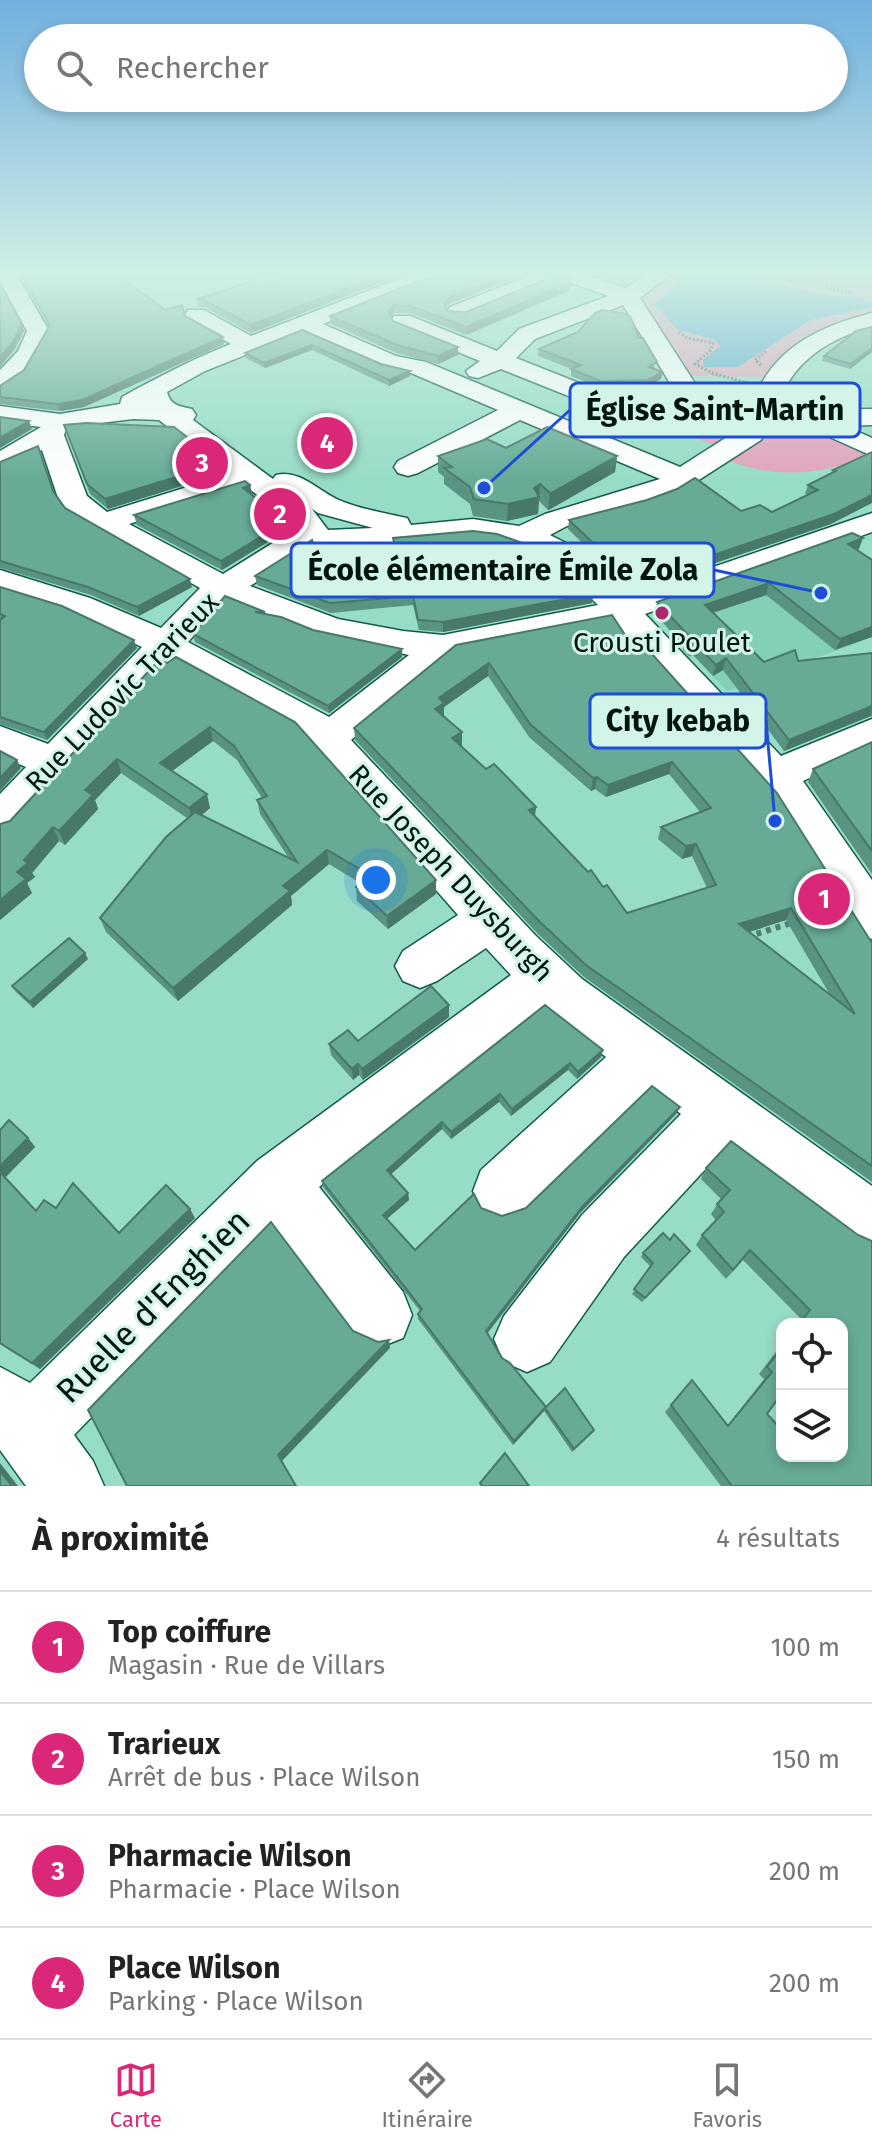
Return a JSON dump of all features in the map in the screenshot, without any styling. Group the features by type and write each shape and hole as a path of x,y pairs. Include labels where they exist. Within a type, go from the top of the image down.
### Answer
{"street":[{"path":"0,384 29,354 34,341"},
{"path":"243,341 249,345"},
{"path":"0,431 81,425 117,417 160,400 220,356 259,341"},
{"path":"343,341 390,362 417,367 684,479"},
{"path":"477,341 501,360 608,399"},
{"path":"452,382 501,360 518,341"},
{"path":"658,341 691,392"},
{"path":"524,535 556,520 652,495 684,479 751,434 768,406 817,341"},
{"path":"160,400 186,402 220,356"},
{"path":"550,423 608,399 691,392 768,406 872,417"},
{"path":"194,393 200,427 249,477 327,530 484,529 524,535 548,544 567,556 622,610 793,797 872,919"},
{"path":"160,400 305,495 327,530"},
{"path":"768,406 872,448"},
{"path":"408,467 519,410"},
{"path":"0,414 44,426"},
{"path":"117,417 200,427"},
{"path":"0,462 44,426"},
{"path":"44,426 73,498 81,508 221,588 323,627 399,643 443,646 622,610 872,522"},
{"path":"105,522 249,477"},
{"name":"Rue Ludovic Trarieux","path":"0,821 221,588 327,530"},
{"name":"Rue Joseph Duysburgh","path":"0,580 89,610 167,645 304,718 328,738 490,919 564,995 872,1222"},
{"path":"328,738 443,646"},
{"path":"775,776 872,733"},
{"path":"0,740 55,763"},
{"path":"420,966 490,919"},
{"name":"Ruelle d'Enghien","path":"15,1416 278,1182 546,978"},
{"path":"502,1191 646,1056"},
{"path":"527,1339 603,1236 722,1111"},
{"path":"278,1182 380,1315"},
{"path":"15,1416 68,1486"}],"path":[{"path":"704,341 713,343 711,350 695,364 697,367 712,374 745,380 768,406"},
{"path":"732,943 805,918"}],"shaded area":[{"path":"668,341 832,341 771,377 690,376"},
{"path":"607,403 660,403 705,409 735,423 738,435 716,446"},
{"path":"812,428 872,454 835,467 799,472 763,470 726,460 767,433"},
{"path":"872,558 872,637 727,691 667,628"}],"water":[{"path":"716,341 778,341 738,367 704,367 703,360 720,346"}],"building":[{"path":"0,341 13,341 13,342 0,357"},
{"path":"41,341 213,341 82,400 58,404 0,397 0,386 24,370"},
{"path":"274,341 328,341 381,364 410,371 389,380 312,345 264,363 245,353"},
{"path":"389,341 444,341 458,347 438,356"},
{"path":"557,341 645,341 657,362 649,367 662,372 648,380 600,381 571,369 581,365 539,349"},
{"path":"843,341 872,341 872,348 851,364 824,356"},
{"path":"0,417 29,421 0,438"},
{"path":"64,425 174,427 221,463 105,499 87,484"},
{"path":"547,427 617,456 553,492 550,493 540,484 534,488 539,497 508,504 474,499 470,487 444,468 452,467 438,456 487,439 506,448"},
{"path":"38,446 53,491 65,508 190,579 137,607 88,587 0,561 0,462"},
{"path":"872,452 872,495 834,514 634,582 569,520 647,500 677,489 695,478 741,511 760,505 772,512 818,490 808,485"},
{"path":"245,481 250,485 243,488 265,505 258,510 283,523 221,561 134,515"},
{"path":"473,531 497,534 542,550 593,594 443,622 418,620 413,596 330,603 255,576 312,540 313,544 337,543 342,569 399,564 393,538"},
{"path":"852,533 863,538 848,544 872,560 872,627 840,639 769,583 705,605 764,662 795,650 798,661 872,653 872,706 789,740 726,658 716,665 686,638 690,637 657,602"},
{"path":"0,587 62,606 134,640 44,732 0,717 0,620 5,616 0,614"},
{"path":"225,596 265,612 255,612 281,617 313,630 402,649 328,706 193,634"},
{"path":"612,615 633,647 644,645 777,793 872,943 872,1166 586,965 540,922 354,728 456,645","holes":["489,663 530,724 593,778 597,777 608,785 672,762 711,808 661,827 686,846 696,844 716,885 627,913 607,885 603,887 591,870 588,872 529,810 536,807 504,774 494,764 486,769 452,738 462,732 435,709 444,703 439,698","791,908 855,1014 739,924"]},
{"path":"176,657 295,722 436,880 387,916 356,887 370,875 327,850 283,886 290,891 173,988 100,918 166,837 195,812 297,862 257,800 267,796 234,746 210,727 160,763 207,794 189,808 117,759 85,790 93,795 59,831 53,827 24,860 28,863 17,872 26,879 0,900 0,824 10,821 159,660 167,663"},
{"path":"872,742 872,851 813,769"},
{"path":"0,751 17,760 0,778"},
{"path":"69,938 85,953 30,1002 12,986"},
{"path":"431,986 449,1005 362,1069 358,1064 352,1069 329,1044 348,1030 358,1041"},
{"path":"545,1005 603,1050 578,1072 570,1063 512,1109 500,1094 451,1132 442,1122 387,1170 408,1193 383,1215 415,1250 474,1194 481,1208 502,1216 526,1208 652,1086 680,1107 582,1207 486,1331 502,1358 510,1363 546,1407 514,1441 418,1314 422,1309 322,1181"},
{"path":"9,1120 28,1138 0,1166 0,1130"},
{"path":"731,1141 858,1235 872,1241 872,1486 732,1486 671,1405 692,1380 728,1426 772,1372 767,1367 776,1355 776,1401 767,1414 776,1424 776,1462 848,1462 848,1318 804,1318 810,1310 750,1250 733,1270 702,1235 724,1212 717,1204 730,1190 706,1168"},
{"path":"0,1172 36,1211 44,1200 56,1208 73,1183 119,1233 166,1185 190,1209 32,1363 0,1343"},
{"path":"271,1222 353,1331 378,1342 389,1340 278,1455 296,1486 127,1486 88,1410"},
{"path":"663,1233 670,1240 674,1234 690,1251 645,1298 634,1289 653,1263 643,1253"},
{"path":"565,1388 594,1430 574,1449 545,1408"},
{"path":"505,1453 529,1486 482,1486 480,1483"},
{"path":"0,1471 12,1486 0,1486"}],"place":[{"name":"Place Wilson","path":"327,443"},
{"name":"Pharmacie Wilson","path":"202,463"},
{"name":"Église Saint-Martin","path":"484,488"},
{"name":"Trarieux","path":"280,514"},
{"name":"École élémentaire Émile Zola","path":"821,593"},
{"name":"Crousti Poulet","path":"662,613"},
{"name":"City kebab","path":"775,821"},
{"name":"Top coiffure","path":"824,899"}]}
